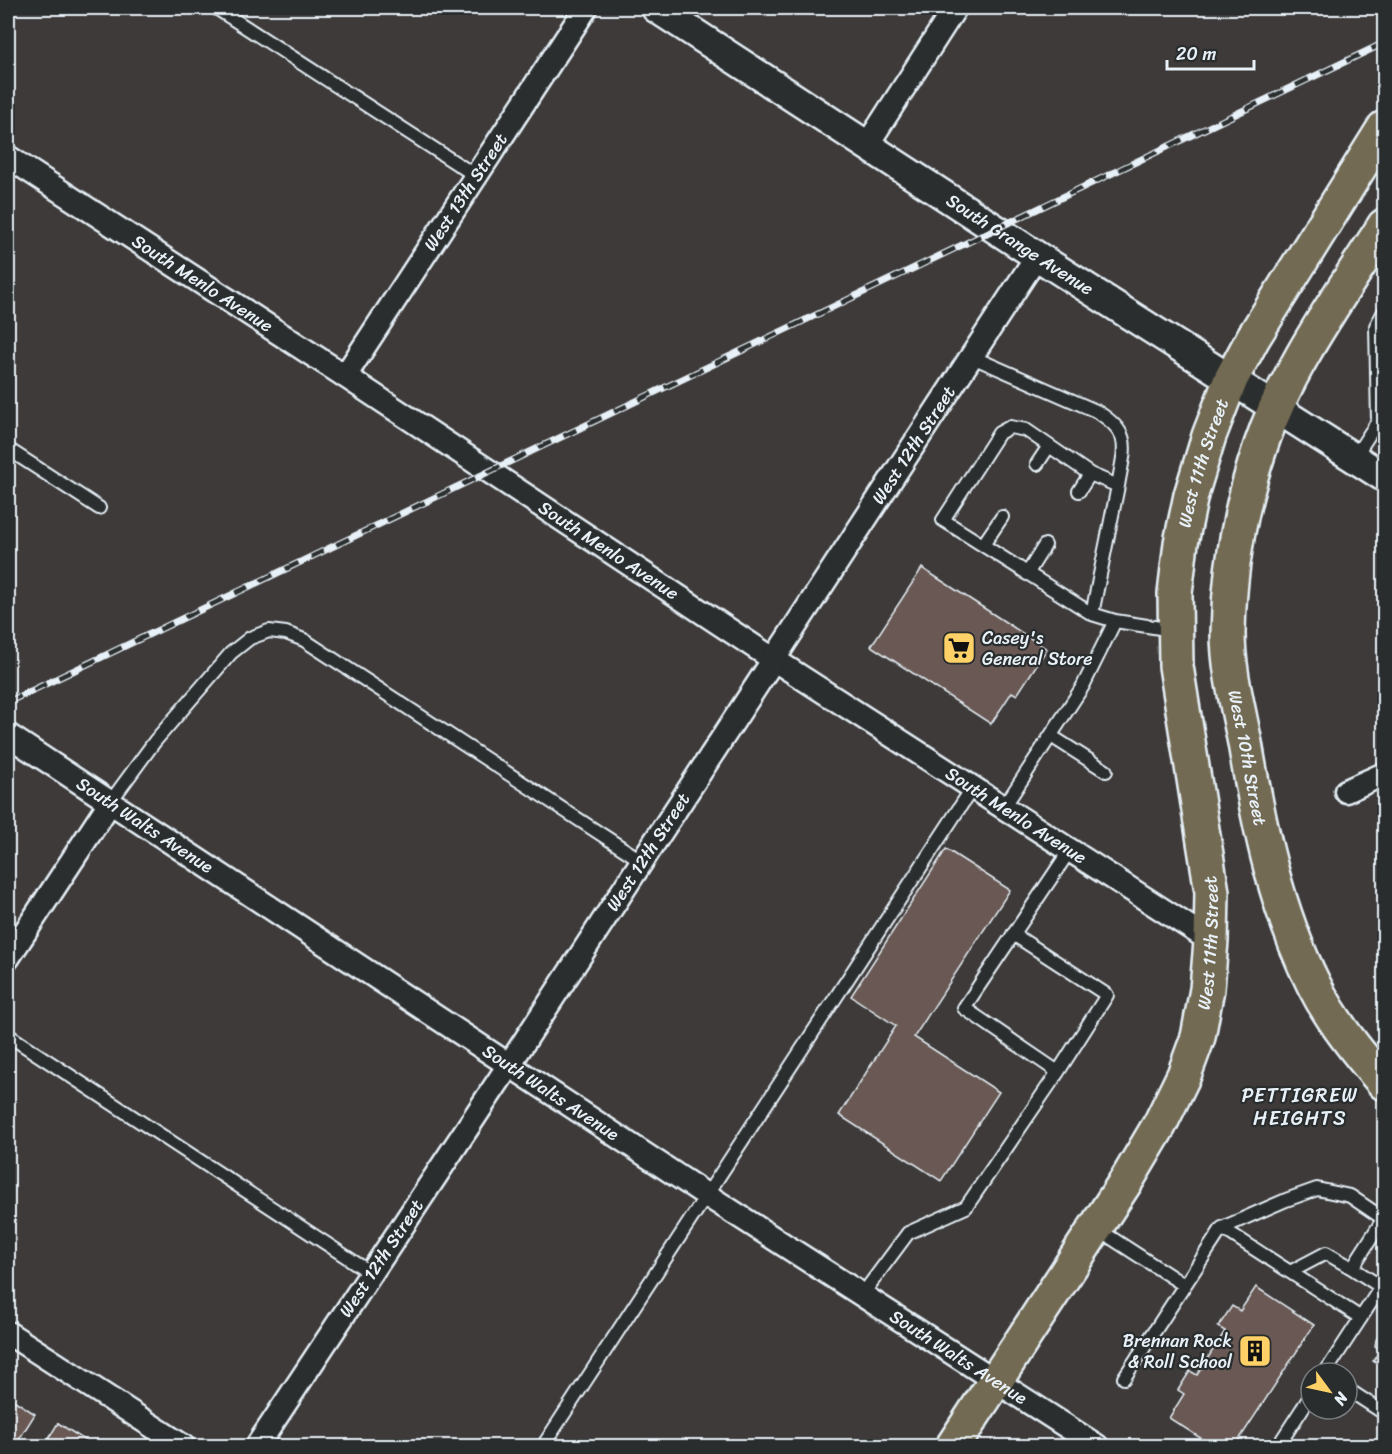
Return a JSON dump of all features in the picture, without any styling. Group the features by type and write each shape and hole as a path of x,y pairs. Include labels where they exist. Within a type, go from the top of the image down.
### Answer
{"main road":[{"path":"1231,379 1252,338 1283,287 1382,132"},
{"path":"1275,407 1301,358 1380,242"},
{"name":"West 11th Street","path":"953,1446 1160,1124 1184,1075 1200,1027 1207,989 1212,892 1176,666 1175,593 1181,543 1191,495 1209,436 1231,379"},
{"name":"West 10th Street","path":"1275,407 1261,446 1236,538 1230,586 1228,636 1233,681 1265,844 1291,933 1315,986 1344,1034 1384,1083"}],"street":[{"name":"West 13th Street","path":"345,376 586,8"},
{"name":"South Grange Avenue","path":"656,8 1037,256 1384,477"},
{"path":"867,145 956,8"},
{"name":"South Menlo Avenue","path":"8,157 773,659 1211,941"},
{"name":"West 12th Street","path":"258,1446 1037,256"},
{"name":"South Walts Avenue","path":"8,735 708,1196 1097,1446"},
{"path":"1346,791 1384,774"},
{"path":"8,958 111,801"},
{"path":"8,1334 183,1446"}],"lane":[{"path":"216,8 476,176"},
{"path":"1354,458 1378,421 1376,326 1384,312"},
{"path":"970,356 1096,411 1121,431 1124,444 1118,486 1092,614"},
{"path":"1118,486 1090,474 1026,430 1010,426 999,433 943,520 1092,614 1115,621 1176,630"},
{"path":"1037,464 1048,446"},
{"path":"8,449 99,508"},
{"path":"1079,491 1090,474"},
{"path":"983,545 1002,517"},
{"path":"1027,574 1045,545"},
{"path":"1004,807 1083,686 1115,621"},
{"path":"111,801 155,741 231,653 250,638 269,631 286,633 304,640 642,861"},
{"path":"1051,736 1106,771"},
{"path":"543,1446 973,787"},
{"path":"1058,1072 964,1008 1070,850"},
{"path":"862,1295 908,1233 966,1208 1107,995 1013,934"},
{"path":"8,1035 371,1273"},
{"path":"1124,1378 1222,1228 1317,1188 1350,1196 1384,1218 1352,1269"},
{"path":"1095,1228 1184,1285"},
{"path":"1222,1228 1361,1318"},
{"path":"1290,1272 1326,1253 1381,1287 1333,1361"},
{"path":"1359,1397 1384,1413"},
{"path":"1286,1446 1280,1443 1299,1414"}],"building":[{"name":"Casey's General Store","path":"922,568 1047,649 1017,695 1012,692 991,724 871,646"},
{"path":"946,849 1010,890 914,1037 999,1092 941,1181 839,1115 896,1026 851,996"},
{"name":"Brennan Rock & Roll School","path":"1256,1287 1314,1325 1235,1446 1213,1446 1169,1418 1184,1394 1178,1390 1190,1371 1197,1375 1225,1331 1218,1327 1232,1306 1240,1311"},
{"path":"1384,1324 1384,1368 1373,1361 1380,1350 1375,1346"},
{"path":"12,1399 35,1414 15,1446 8,1446 8,1406"},
{"path":"58,1423 94,1446 44,1446"}],"railway":[{"path":"8,702 1384,43"}],"place":[{"name":"Casey's General Store","path":"959,648"},
{"name":"Brennan Rock & Roll School","path":"1255,1351"}],"district":[{"name":"PETTIGREW HEIGHTS","path":"1300,1106"}]}
